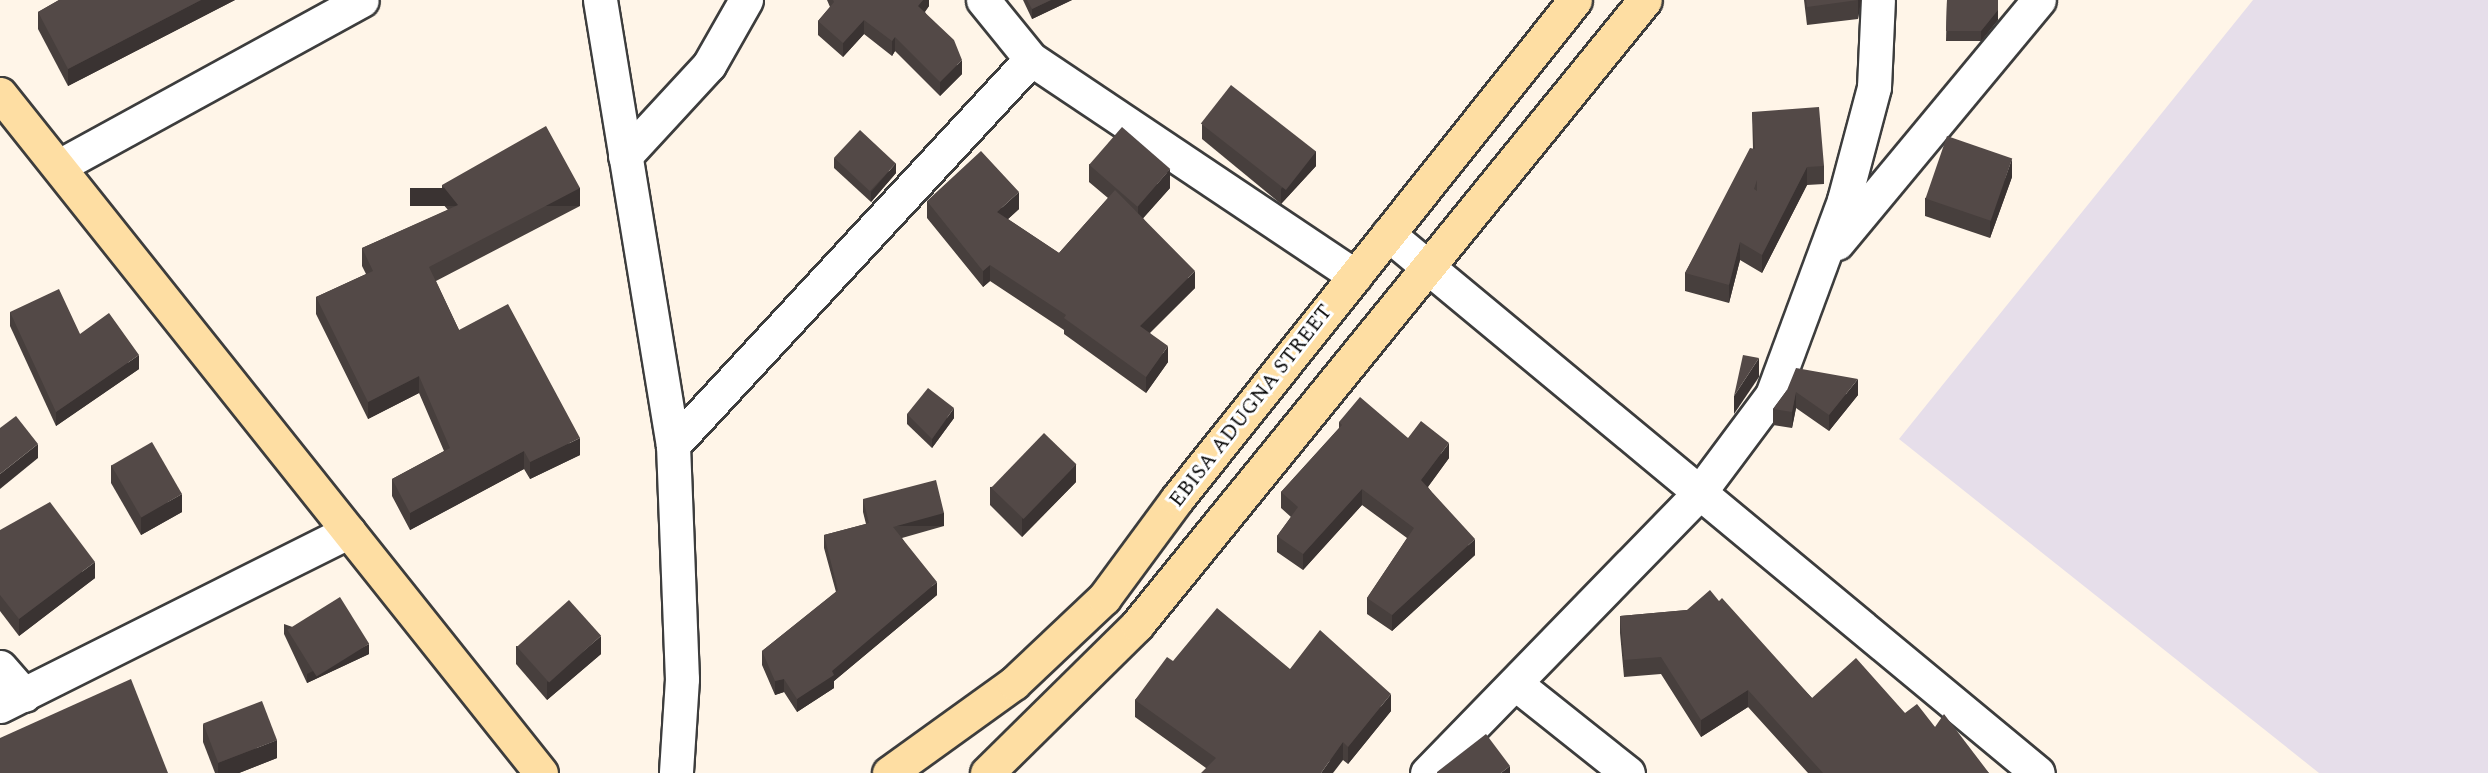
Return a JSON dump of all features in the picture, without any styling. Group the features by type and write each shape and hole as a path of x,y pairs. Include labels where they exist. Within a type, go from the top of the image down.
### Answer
{"main road":[{"name":"EBISA ADUGNA STREET","path":"889,773 1014,683 1104,598 1388,234 1575,0"},
{"path":"987,773 1137,625 1425,267 1645,0"},
{"path":"0,94 541,773"}],"street":[{"path":"600,0 673,445 682,679 676,773"},
{"path":"625,156 709,65 746,0"},
{"path":"983,0 1031,59 1355,276"},
{"path":"1427,773 1516,684 1699,493 1772,395 1844,200 1874,87 1878,0"},
{"path":"1824,259 2039,0"},
{"path":"59,166 351,2"},
{"path":"673,445 1031,59"},
{"path":"1388,234 2038,773"},
{"path":"0,667 12,700 349,531"},
{"path":"1516,684 1628,773"}],"shaded area":[{"path":"2253,0 2488,0 2488,773 2319,773 1899,439"}],"building":[{"path":"59,0 201,0 68,69 38,12"},
{"path":"833,0 923,0 918,6 954,40 962,60 940,82 895,37 892,41 864,20 843,43 818,21 834,2"},
{"path":"1027,0 1051,0 1032,9"},
{"path":"1806,0 1858,0 1807,7"},
{"path":"1947,0 1998,0 1998,10 1981,31 1946,31"},
{"path":"1231,85 1316,151 1286,190 1201,124"},
{"path":"1819,107 1824,166 1807,167 1762,255 1740,242 1729,285 1685,273 1750,148 1755,149 1752,112"},
{"path":"546,126 580,188 429,267 459,330 508,304 580,438 530,462 524,451 410,513 392,479 450,448 419,376 368,402 316,297 373,271 362,248 458,205 442,185"},
{"path":"1122,127 1170,169 1137,207 1089,165"},
{"path":"860,130 896,163 870,191 834,158"},
{"path":"1947,136 2012,158 1991,221 1926,198"},
{"path":"981,151 1019,192 997,212 1059,253 1115,190 1195,271 1140,326 1168,346 1146,377 1064,318 1066,315 990,265 983,271 927,201"},
{"path":"59,289 80,334 109,313 139,355 56,412 10,312"},
{"path":"1743,355 1759,358 1734,396"},
{"path":"1796,368 1858,379 1829,415 1796,392 1792,412 1773,409 1787,390"},
{"path":"928,388 954,408 932,439 907,414"},
{"path":"1360,397 1408,438 1421,421 1449,443 1421,480 1475,539 1392,615 1367,598 1414,528 1362,489 1303,554 1277,536 1298,507 1281,492 1342,425 1339,422"},
{"path":"16,416 38,444 0,474 0,428"},
{"path":"1044,433 1076,464 1024,519 991,488"},
{"path":"152,442 182,494 141,517 111,466"},
{"path":"936,480 944,513 893,527 937,582 832,671 834,675 797,699 784,679 775,681 762,651 838,590 824,535 869,523 863,499"},
{"path":"50,502 95,562 19,619 0,595 0,530"},
{"path":"1710,590 1719,601 1722,598 1812,698 1856,658 1905,713 1917,704 1935,727 1944,714 1989,773 1823,773 1748,690 1701,720 1661,657 1624,660 1620,616 1687,610"},
{"path":"340,597 369,644 317,676 287,630"},
{"path":"569,600 601,636 549,683 517,647"},
{"path":"1217,608 1290,669 1320,630 1391,694 1348,747 1343,742 1321,773 1201,773 1216,758 1135,700 1167,657 1173,661"},
{"path":"131,679 168,773 0,773 0,738"},
{"path":"262,701 277,740 218,763 203,724"},
{"path":"1486,734 1510,766 1501,773 1437,773 1437,772"}]}
